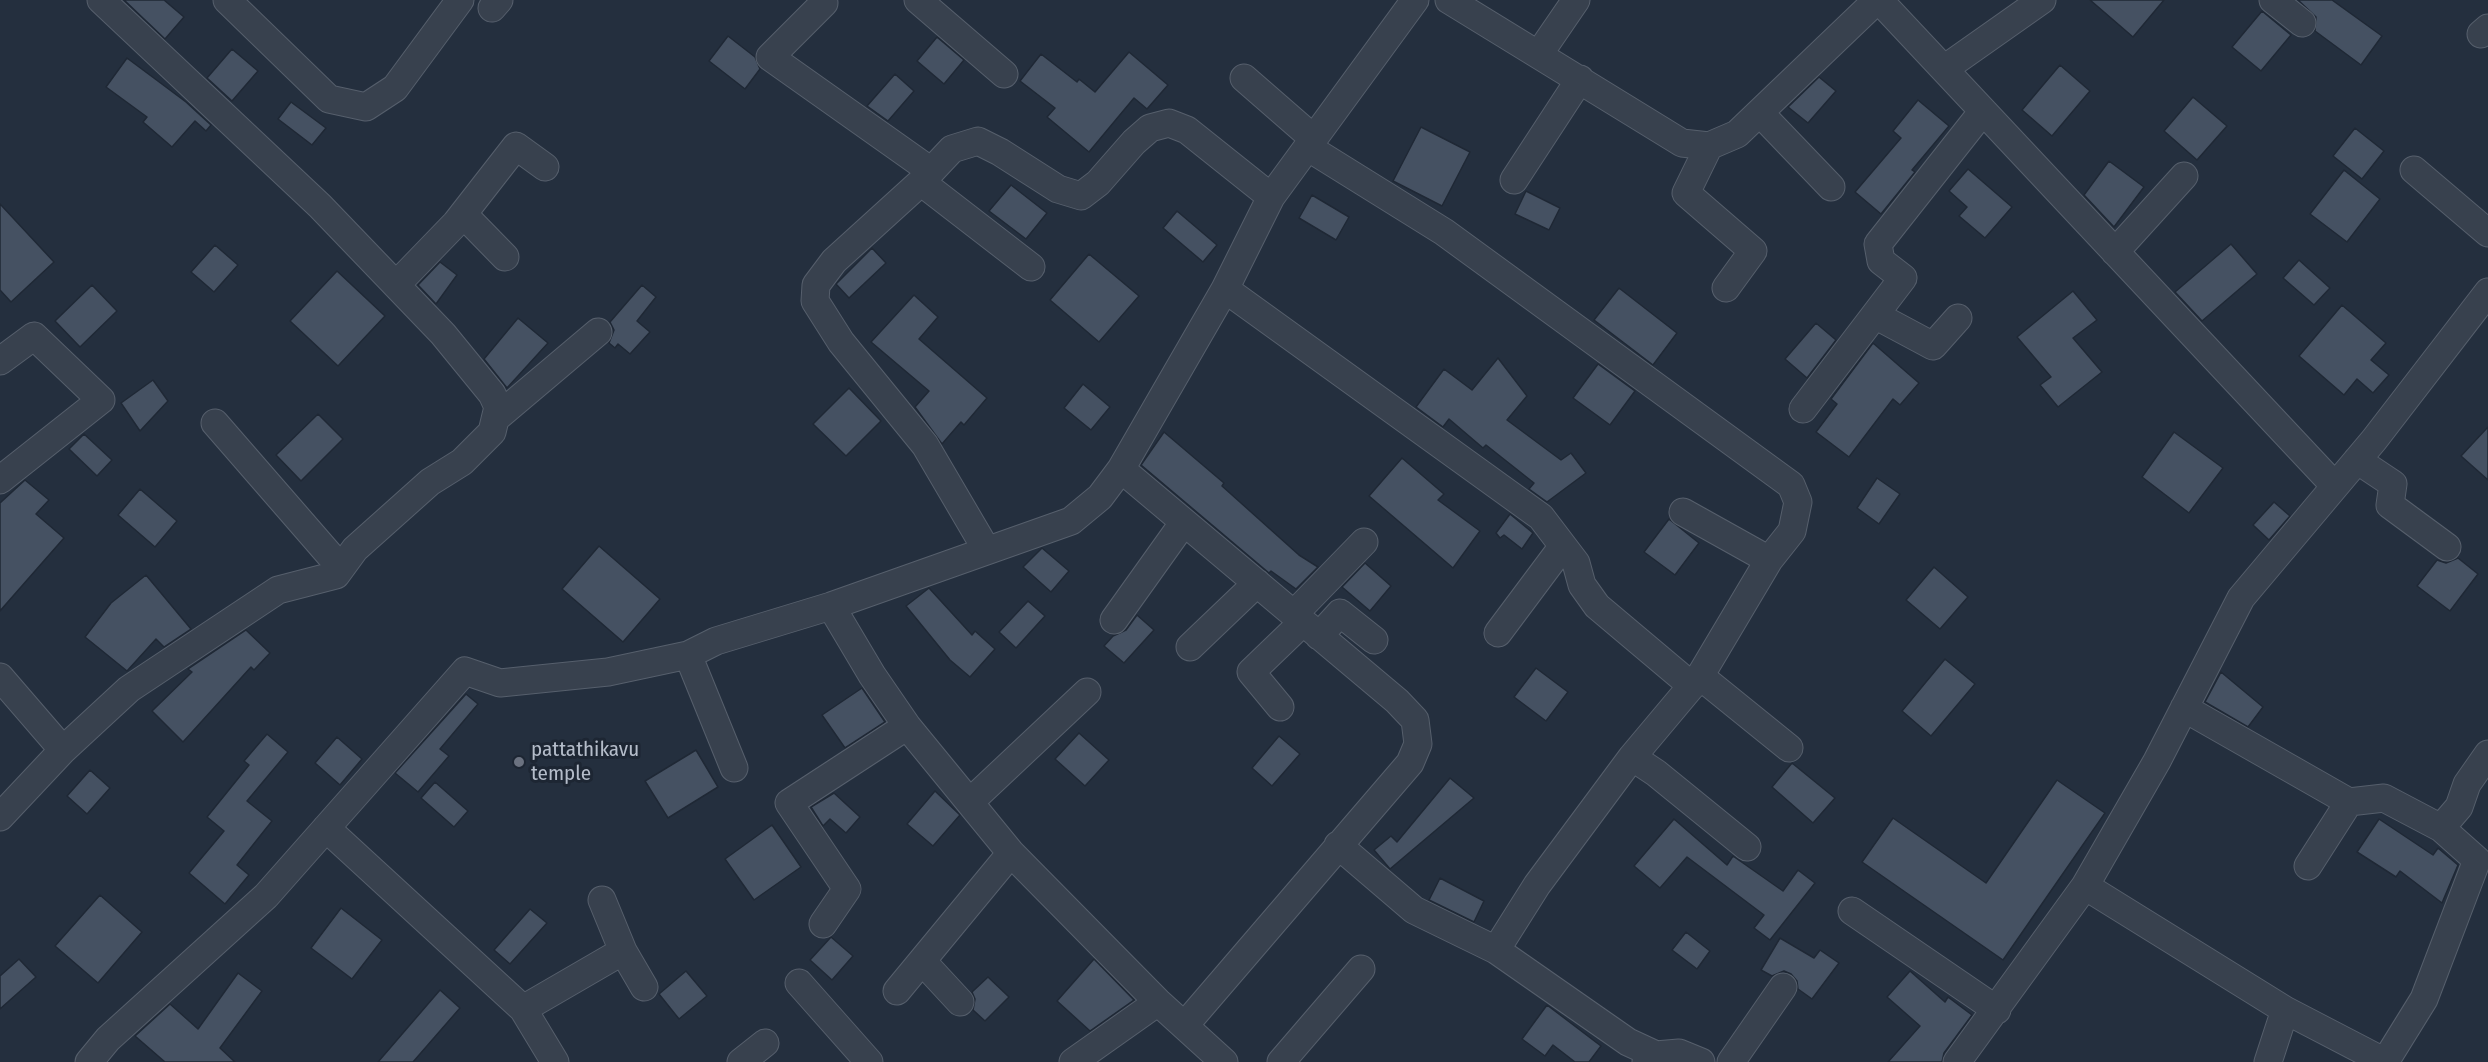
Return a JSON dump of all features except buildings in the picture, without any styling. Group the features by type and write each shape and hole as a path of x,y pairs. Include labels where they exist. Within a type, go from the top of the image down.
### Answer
{"street":[{"path":"0,817 63,750 129,689 217,628 278,590 336,576 355,549 430,482 462,462 492,432 498,408 492,394 443,334 320,206 101,0"},
{"path":"227,0 329,99 366,107 395,88 460,0"},
{"path":"918,0 1004,74"},
{"path":"89,1062 108,1039 266,896 465,671 500,682 608,672 688,655 716,641 831,606 986,549 1037,534 1071,520 1100,497 1121,469 1225,289 1271,197 1312,144 1415,0"},
{"path":"1449,0 1682,143 1709,146 1737,134 1866,3 1944,69 2335,486"},
{"path":"1539,54 1576,0"},
{"path":"1944,69 2042,0"},
{"path":"2273,0 2302,23"},
{"path":"824,3 770,57 926,176 1031,267"},
{"path":"1244,78 1312,144 1444,232 1791,485 1798,502 1792,531 1769,560 1696,681 1632,758 1537,885 1496,950"},
{"path":"1514,180 1580,79"},
{"path":"1803,409 1903,278 1881,261 1878,244 1983,111"},
{"path":"1760,113 1831,187"},
{"path":"986,549 925,445 841,342 814,302 816,285 834,261 952,149 978,141 1000,152 1058,189 1081,196 1098,183 1134,142 1150,128 1169,123 1187,130 1271,197"},
{"path":"396,285 463,214 516,146 545,167"},
{"path":"1709,146 1686,193 1753,251 1726,288"},
{"path":"2414,170 2488,233"},
{"path":"2115,252 2184,176"},
{"path":"463,214 505,258"},
{"path":"1225,289 1541,517 1576,563 1582,585 1597,606 1789,748"},
{"path":"1957,1062 2085,886 2184,708 2241,598 2357,460 2488,292"},
{"path":"1875,315 1933,346 1958,318"},
{"path":"495,419 598,332"},
{"path":"0,361 34,336 101,400 0,480"},
{"path":"215,423 341,568"},
{"path":"2357,460 2393,484 2390,505 2447,547"},
{"path":"1121,469 1397,701 1415,720 1418,744 1410,763 1185,1025"},
{"path":"1683,512 1769,560"},
{"path":"1114,620 1184,522"},
{"path":"1280,707 1251,672 1306,624 1364,542"},
{"path":"1498,633 1563,546"},
{"path":"1190,648 1257,583"},
{"path":"831,606 872,675 907,726 971,801 1011,853 1158,1002 1224,1062"},
{"path":"1306,624 1340,613 1374,640"},
{"path":"688,655 734,768"},
{"path":"0,677 63,750"},
{"path":"971,801 1087,692"},
{"path":"2085,886 2285,1010 2385,1062 2424,999 2477,860 2441,828 2384,798 2349,802 2184,708"},
{"path":"823,924 848,889 789,803 907,726"},
{"path":"2441,828 2459,807 2467,784 2488,754"},
{"path":"1632,758 1656,773 1747,847"},
{"path":"2308,866 2349,802"},
{"path":"326,828 523,1009 555,1062"},
{"path":"1338,845 1414,910 1496,950 1651,1059 1679,1053 1701,1062"},
{"path":"897,991 1011,853"},
{"path":"602,900 623,951 644,987"},
{"path":"1852,912 1997,1010"},
{"path":"523,1009 623,951"},
{"path":"923,962 960,1002"},
{"path":"1281,1062 1361,969"},
{"path":"798,983 868,1062"},
{"path":"1731,1062 1783,987"},
{"path":"1073,1062 1158,1002"},
{"path":"2268,1062 2285,1010"},
{"path":"741,1062 765,1043"}],"place":[{"name":"pattathikavu temple","path":"519,762"}]}
